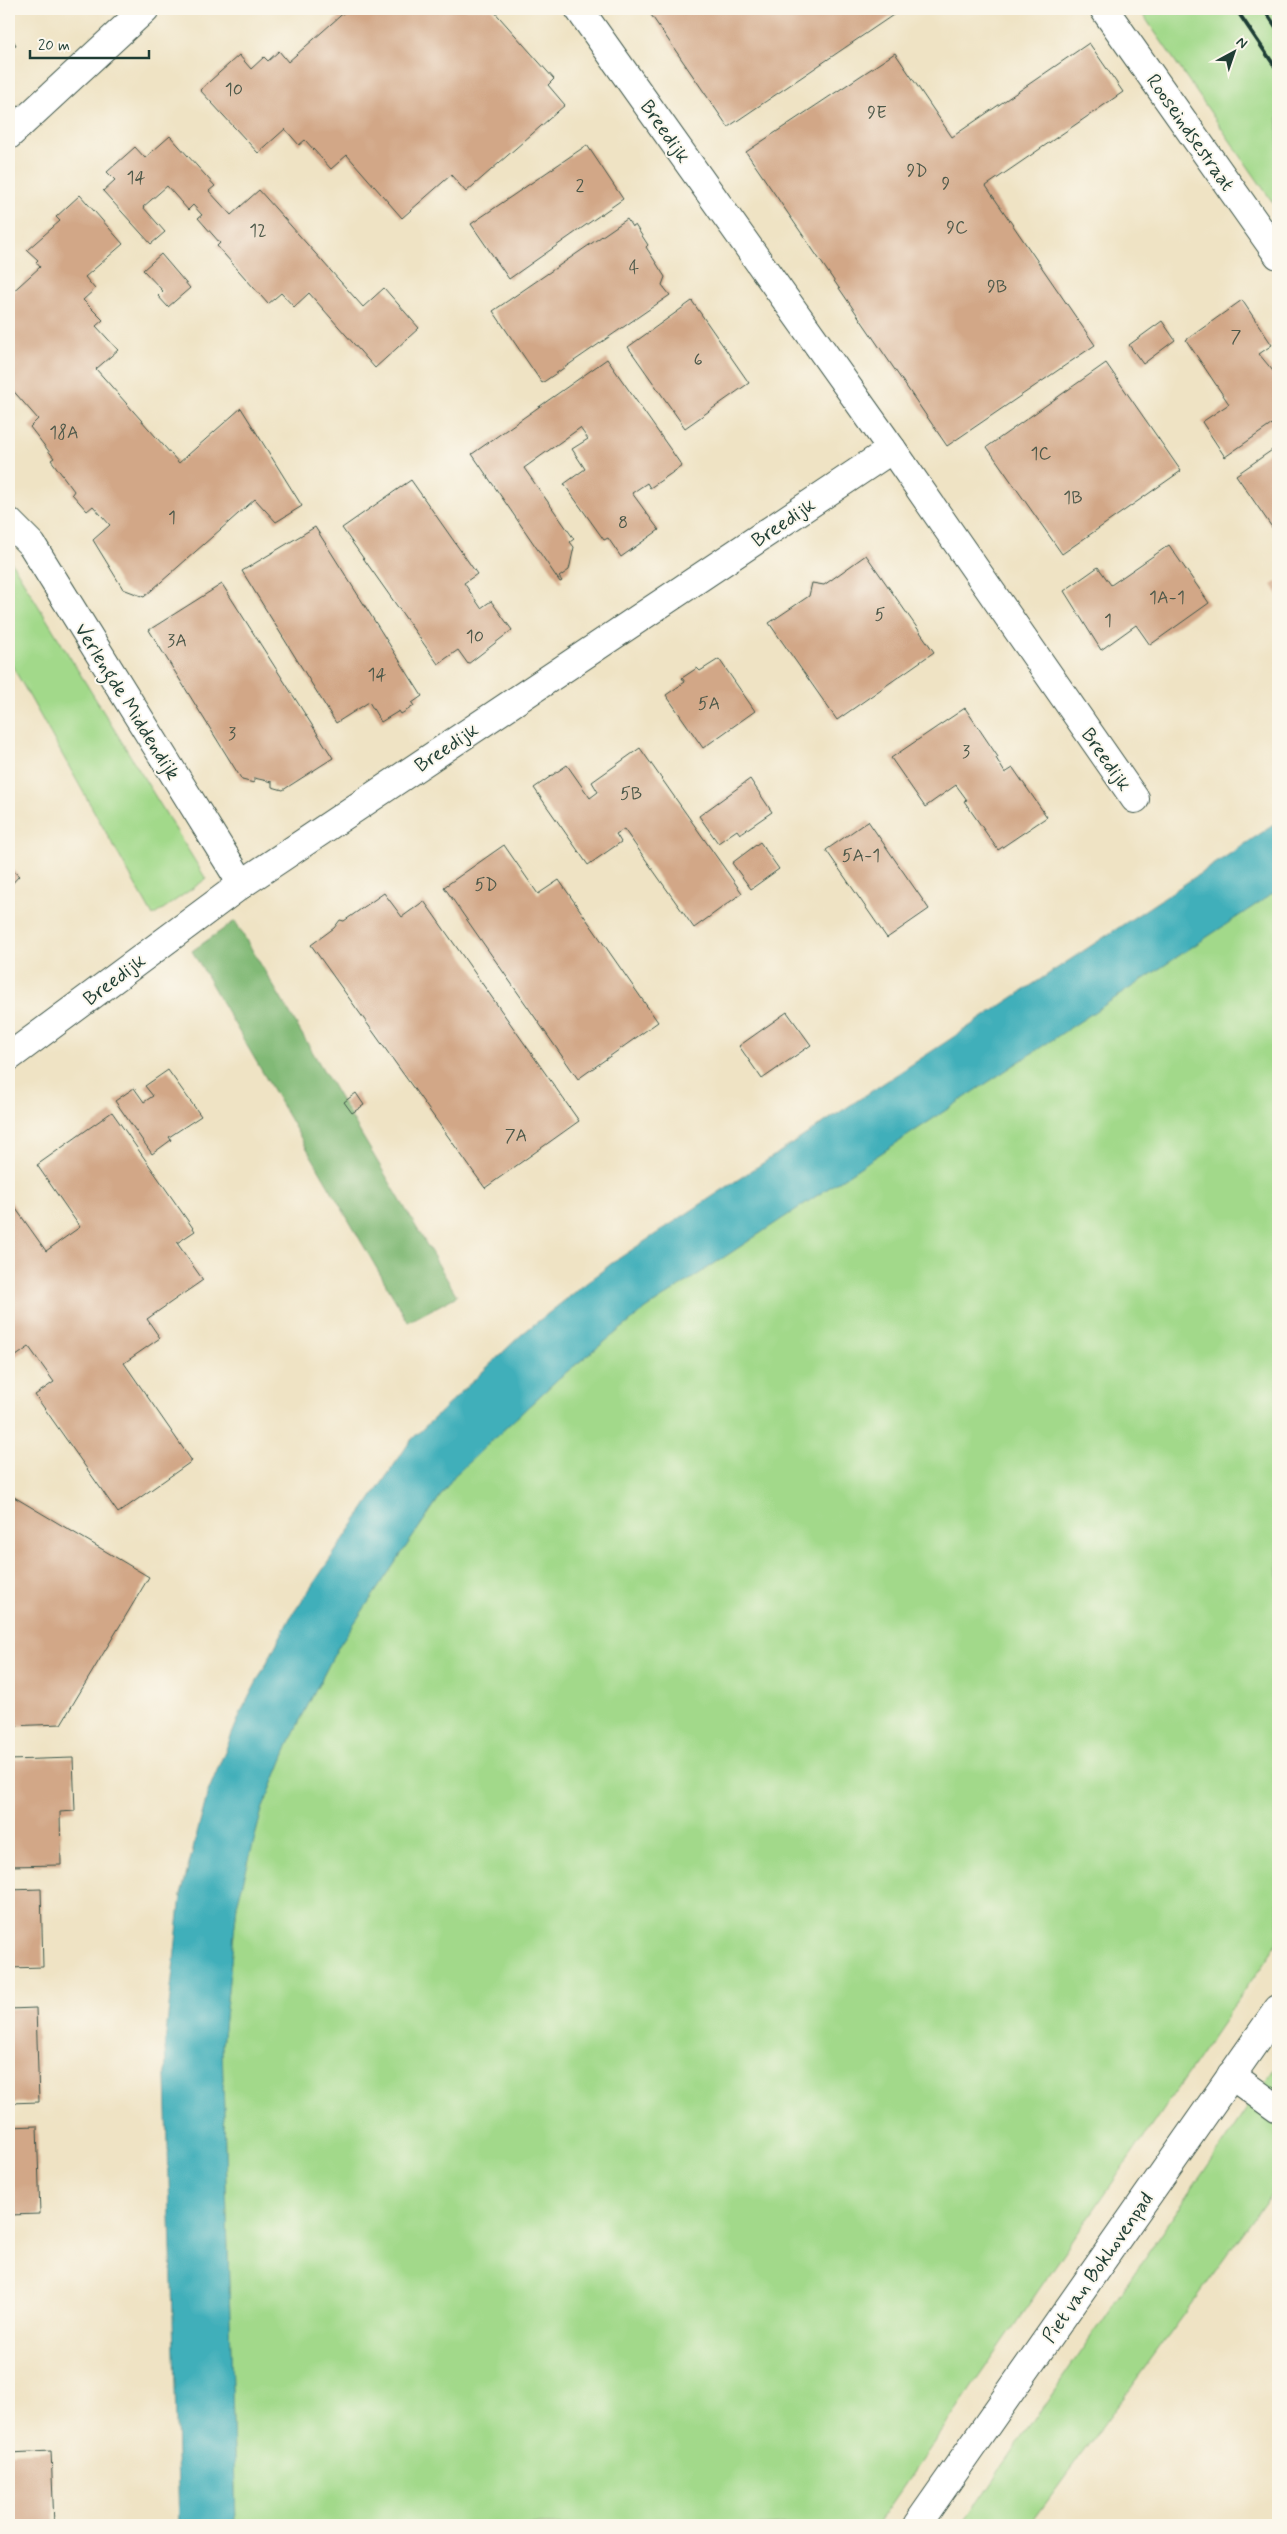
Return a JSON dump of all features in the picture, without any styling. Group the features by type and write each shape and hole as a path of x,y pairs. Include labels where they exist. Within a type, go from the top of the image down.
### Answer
{"street":[{"path":"9,135 145,9"},
{"name":"Breedijk","path":"579,9 892,449 1135,799"},
{"name":"Rooseindsestraat","path":"1104,9 1278,255"},
{"name":"Breedijk","path":"9,1057 242,884 892,449"},
{"name":"Verlengde Middendijk","path":"9,522 32,545 242,884"},
{"name":"Piet van Bokhovenpad","path":"917,2525 1278,2009"},
{"path":"1231,2075 1278,2109"}],"green space":[{"path":"1139,9 1278,9 1278,210"},
{"path":"9,558 206,879 153,916 9,660"},
{"path":"1278,890 1278,1942 877,2525 236,2525 222,2046 237,1905 262,1810 293,1734 338,1647 454,1476 559,1378 646,1309"},
{"path":"235,921 457,1296 408,1322 192,951"},
{"path":"1278,2063 1278,2185 1030,2525 962,2525"}],"water":[{"path":"1278,822 1278,890 646,1309 559,1378 454,1476 338,1647 293,1734 262,1810 237,1905 222,2046 236,2525 179,2525 165,2044 181,1895 208,1792 242,1710 290,1618 411,1440 522,1334 612,1263"}],"building":[{"path":"348,9 492,9 554,79 548,85 565,105 466,192 451,175 402,218 347,155 331,169 305,140 299,145 285,129 258,153 200,90 239,55 251,69 264,57 268,61 279,51 288,62"},
{"path":"647,9 902,9 728,127"},
{"path":"9,33 16,45 9,49"},
{"path":"1089,43 1123,92 986,186 1095,345 947,446 746,152 895,53 952,137"},
{"path":"170,136 215,186 209,191 231,215 259,190 363,307 384,288 419,328 375,368 309,293 294,307 281,293 268,304 217,246 220,243 198,218 202,215 193,205 188,210 167,186 143,207 165,232 151,244 103,191 115,180 107,172 135,147 145,158"},
{"path":"587,145 623,199 509,279 471,224"},
{"path":"80,195 123,244 85,277 95,289 83,300 103,320 96,326 118,350 96,369 179,463 241,408 302,506 276,522 255,499 144,597 123,589 93,540 110,525 93,506 87,511 72,494 74,491 51,460 54,458 30,427 38,419 9,386 9,295 40,267 36,262 38,260 27,250 60,221 56,217"},
{"path":"627,219 632,227 635,225 648,245 646,247 665,277 662,285 670,295 542,383 493,311"},
{"path":"161,254 190,288 168,307 158,296 163,291 143,270"},
{"path":"1242,300 1272,345 1259,354 1278,377 1278,420 1225,457 1202,422 1229,404 1186,340"},
{"path":"692,301 749,383 685,428 628,347"},
{"path":"1162,321 1175,340 1143,364 1129,345"},
{"path":"607,359 682,466 650,488 647,483 632,493 659,530 621,557 608,538 604,540 564,484 585,469 572,449 588,439 580,428 524,468 574,539 570,542 574,547 569,570 559,577 562,581 560,582 472,454"},
{"path":"1106,363 1181,471 1062,554 987,447"},
{"path":"1278,446 1278,536 1236,475"},
{"path":"411,480 477,574 464,583 481,608 491,601 512,630 468,664 458,650 438,664 342,528"},
{"path":"315,527 422,696 412,703 414,706 401,714 399,711 381,722 369,702 336,723 242,571"},
{"path":"1169,545 1209,603 1150,645 1136,625 1101,650 1064,591 1098,567 1111,585"},
{"path":"866,555 934,652 837,720 769,623 809,596 812,583 824,585"},
{"path":"1278,581 1278,595 1272,585"},
{"path":"222,584 333,758 283,790 272,787 272,782 254,778 254,783 242,780 149,630"},
{"path":"719,659 755,711 703,748 666,695 685,682 682,678 697,668 700,671"},
{"path":"965,708 998,757 996,758 1005,773 1013,768 1047,817 998,850 964,801 967,800 956,785 925,807 891,758"},
{"path":"640,748 742,893 694,928 624,829 616,834 621,842 588,865 534,788 567,765 590,798 598,792 592,782"},
{"path":"750,779 772,812 740,834 737,830 718,843 699,816"},
{"path":"868,821 929,909 887,938 826,850"},
{"path":"760,842 779,869 751,889 732,863"},
{"path":"504,845 538,894 559,880 658,1022 578,1079 444,887"},
{"path":"9,867 19,876 9,887"},
{"path":"384,893 402,917 424,901 579,1121 485,1188 311,945 334,928 340,920 344,921"},
{"path":"787,1012 811,1045 762,1079 739,1046"},
{"path":"168,1070 201,1116 169,1137 171,1140 152,1154 115,1101 134,1088 144,1102 153,1096 145,1086"},
{"path":"356,1093 364,1105 352,1113 344,1102"},
{"path":"112,1112 195,1231 177,1243 203,1280 147,1319 160,1338 124,1363 192,1461 118,1513 35,1395 54,1382 29,1347 9,1361 9,1199 46,1251 80,1227 37,1165"},
{"path":"9,1494 149,1577 61,1724 9,1726"},
{"path":"73,1758 75,1811 60,1812 61,1865 9,1866 9,1760"},
{"path":"41,1889 43,1967 9,1968 9,1890"},
{"path":"36,2008 39,2102 9,2103 9,2009"},
{"path":"37,2126 40,2214 9,2215 9,2127"},
{"path":"51,2451 54,2525 9,2525 9,2453"}],"railway":[{"path":"1236,9 1278,71"},
{"path":"1264,9 1278,30"}]}
